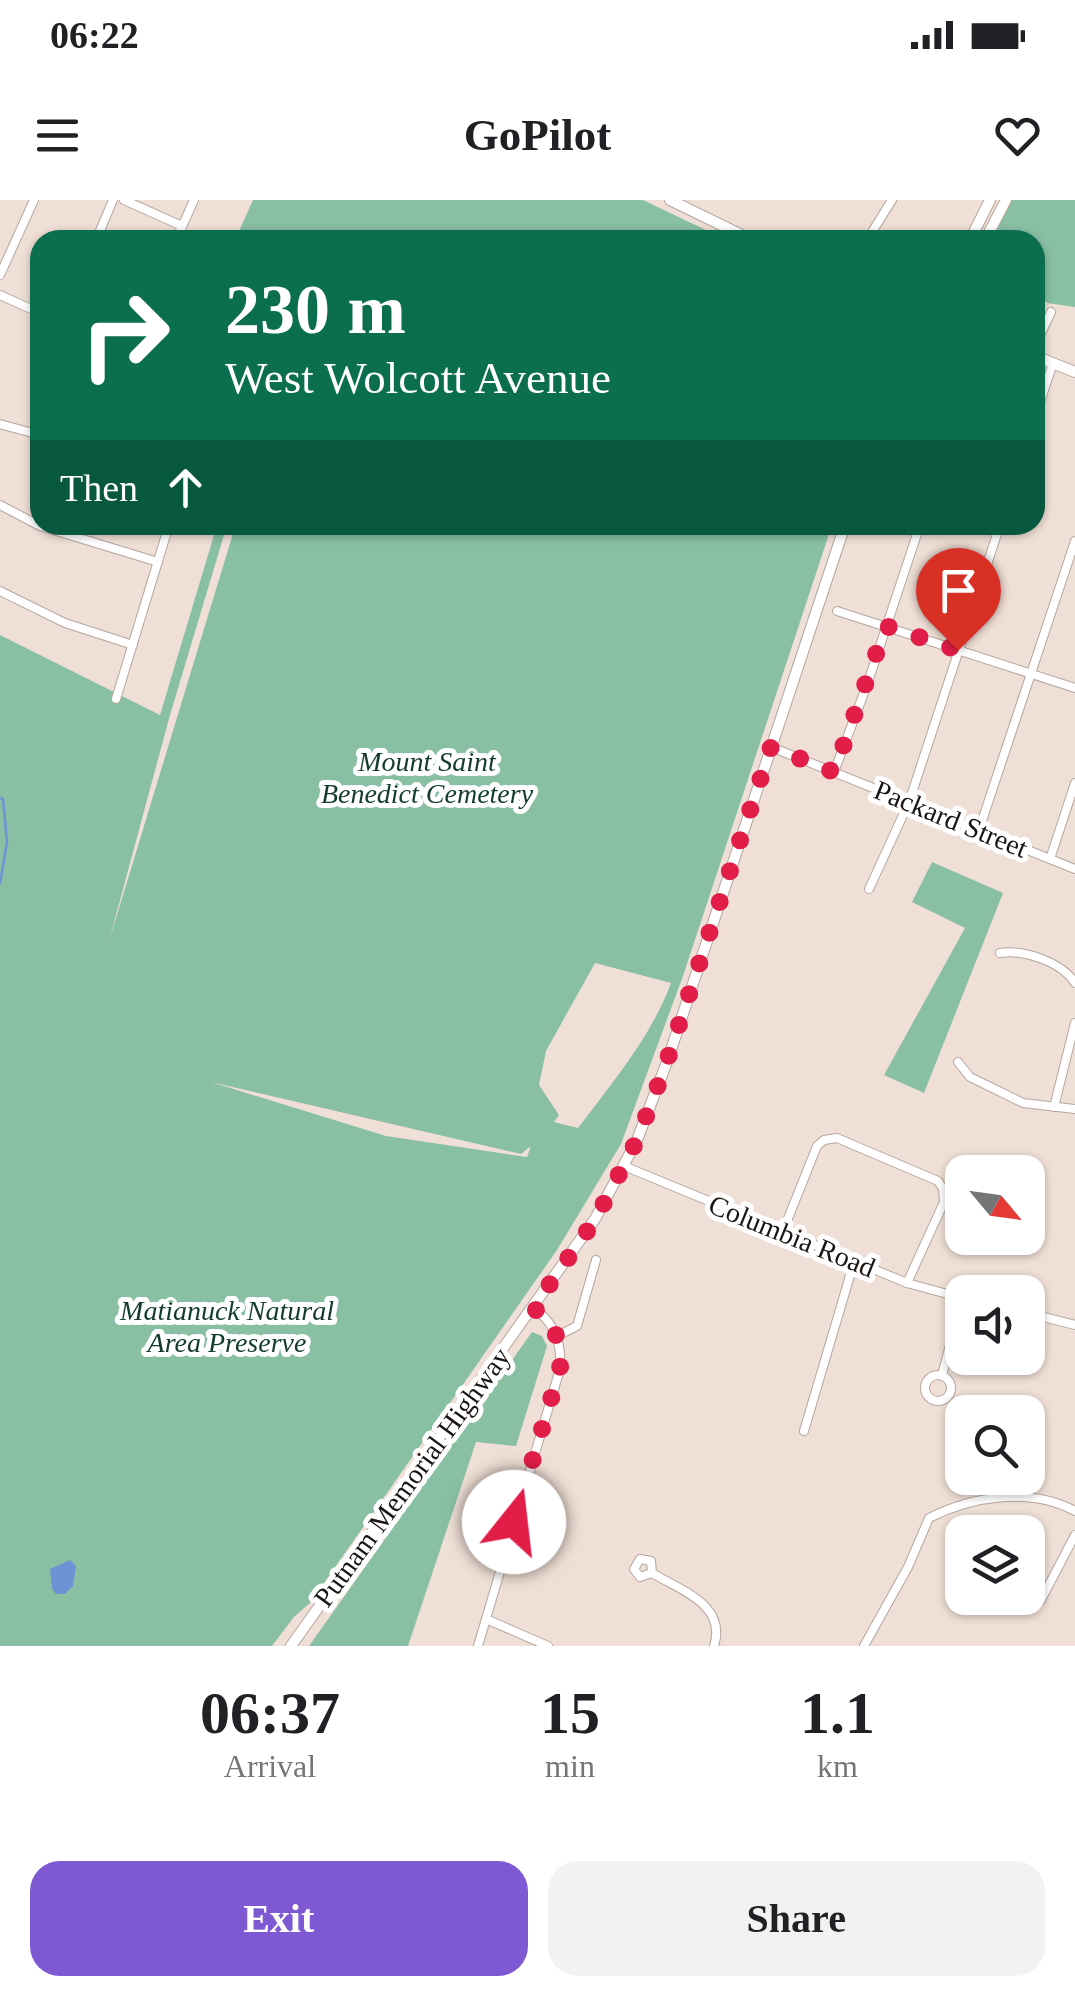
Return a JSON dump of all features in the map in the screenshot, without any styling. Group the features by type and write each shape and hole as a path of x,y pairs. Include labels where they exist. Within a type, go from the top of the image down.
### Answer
{"main road":[{"path":"670,200 732,230"},
{"path":"975,230 990,200"},
{"path":"990,230 1006,200"},
{"path":"1045,360 1075,372"},
{"name":"Putnam Memorial Highway","path":"291,1646 595,1220 624,1166 650,1111 843,535"}],"street":[{"path":"0,275 34,200"},
{"path":"100,230 113,200"},
{"path":"124,200 182,226"},
{"path":"180,230 194,200"},
{"path":"872,230 892,200"},
{"path":"0,295 30,309"},
{"path":"1045,325 1051,312"},
{"path":"1045,387 1053,363"},
{"path":"0,424 30,432"},
{"path":"0,505 30,517"},
{"path":"79,535 158,562"},
{"path":"116,699 166,535"},
{"path":"834,772 917,535"},
{"path":"869,889 908,802 997,535"},
{"path":"979,830 1075,541"},
{"path":"0,591 65,623 133,645"},
{"path":"837,611 1075,688"},
{"name":"Packard Street","path":"771,747 1075,868"},
{"path":"1050,859 1075,783"},
{"path":"1000,953 1016,950 1062,970 1075,983"},
{"path":"1054,1107 1075,1023"},
{"path":"958,1062 970,1077 1023,1104 1075,1109"},
{"path":"783,1231 817,1146 837,1138 938,1181 943,1189 944,1202 906,1282"},
{"name":"Columbia Road","path":"624,1166 854,1262 945,1294"},
{"path":"557,1336 577,1326 596,1260"},
{"path":"804,1430 854,1262"},
{"path":"478,1646 557,1382 561,1357 557,1336 546,1316 533,1308"},
{"path":"1045,1318 1075,1325"},
{"path":"942,1375 945,1364"},
{"path":"864,1646 894,1594 929,1518 956,1505 1005,1497 1038,1498 1075,1511"},
{"path":"1045,1591 1075,1535"},
{"path":"652,1572 700,1602 716,1618 719,1628 714,1646"},
{"path":"486,1619 548,1646"}],"green space":[{"path":"253,200 643,200 706,230 240,230"},
{"path":"1011,200 1075,200 1075,307 1045,301 1045,230 995,230"},
{"path":"214,535 224,535 109,941 233,535 829,535 683,976 621,1144 557,1250 310,1603 272,1646 0,1646 0,635 160,715","holes":["595,963 671,983 642,1041 578,1128 554,1122 559,1115 539,1085 546,1051","211,1082 521,1154 531,1146 527,1157 386,1136"]},
{"path":"932,862 1003,893 924,1093 884,1075 965,928 912,902"},
{"path":"532,1332 542,1336 547,1346 516,1446 476,1442 408,1646 309,1646"}],"water":[{"path":"70,1560 76,1566 73,1586 65,1594 56,1594 50,1569"}],"waterway":[{"path":"0,798 7,842 0,883"}],"route":[{"path":"514,1522 560,1369 560,1346 553,1326 533,1308 595,1220 650,1111 771,747 834,772 886,626 958,650"}],"park label":[{"name":"Mount Saint Benedict Cemetery","path":"427,777"},
{"name":"Matianuck Natural Area Preserve","path":"227,1326"}]}
